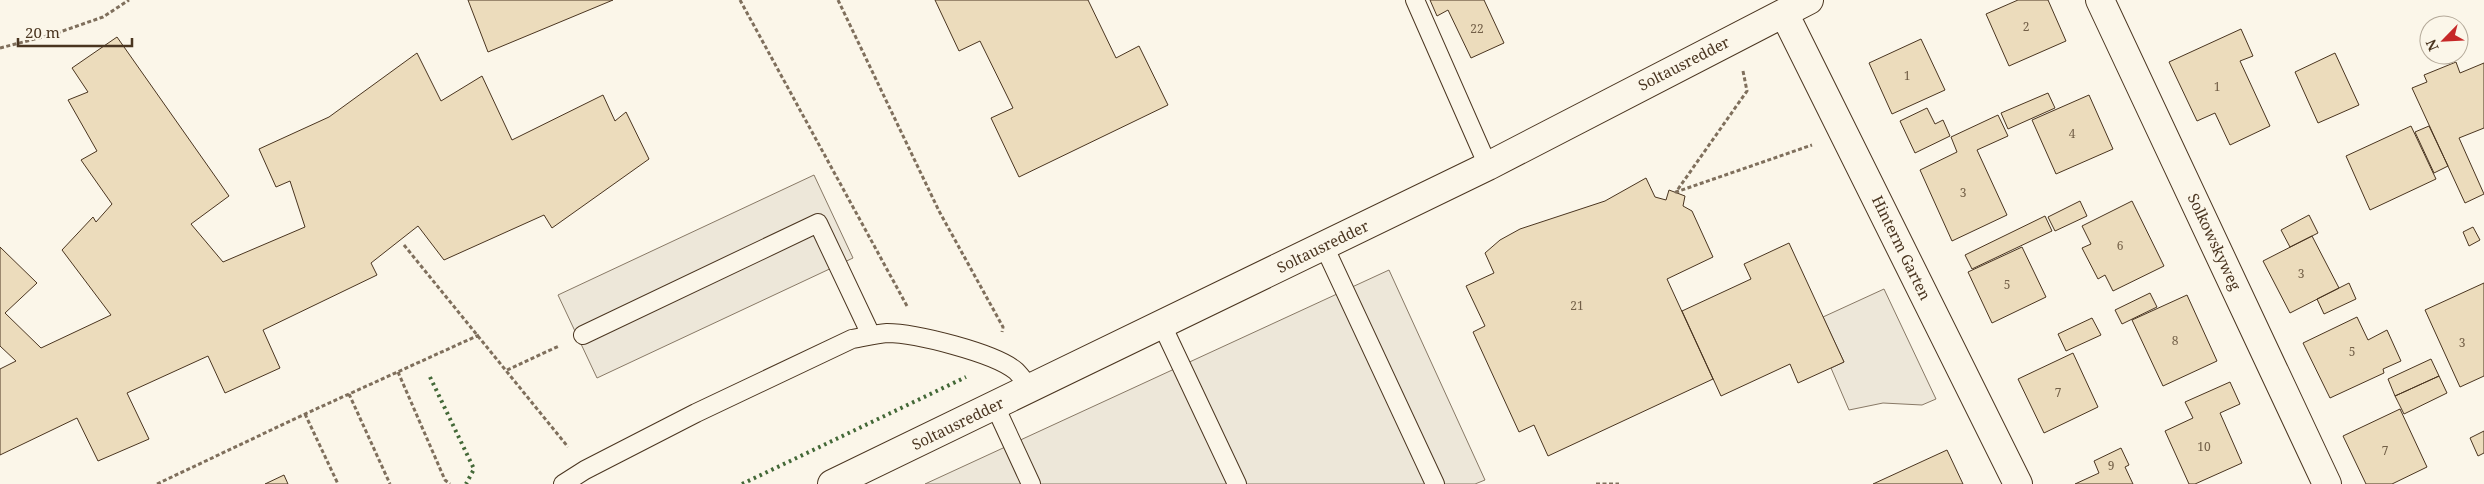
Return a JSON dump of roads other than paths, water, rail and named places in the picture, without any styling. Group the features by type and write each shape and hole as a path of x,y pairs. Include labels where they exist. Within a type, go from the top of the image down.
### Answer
{"street":[{"name":"Soltausredder","path":"832,484 1488,166 1809,0"},
{"name":"Solkowskyweg","path":"2100,0 2327,484"},
{"name":"Hinterm Garten","path":"1784,13 2018,484"}],"lane":[{"path":"1415,0 1488,166"},
{"path":"583,335 818,223 871,335"},
{"path":"1324,246 1435,484"},
{"path":"1162,325 1237,484"},
{"path":"563,484 585,470 696,413 852,339 871,335 887,333 908,335 959,347 995,360 1015,370 1031,389"},
{"path":"995,406 1031,484"}]}
